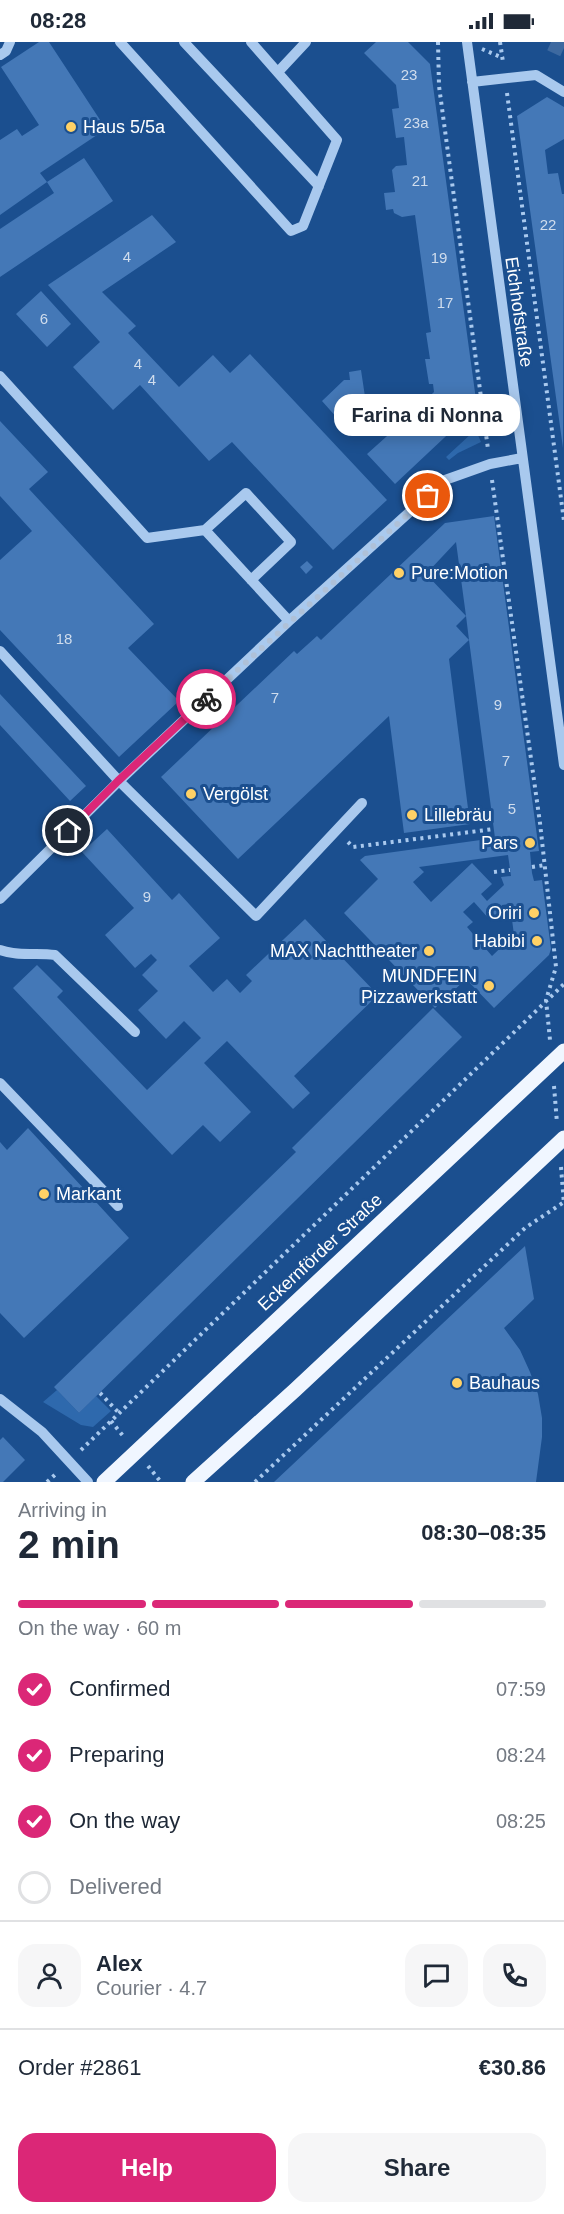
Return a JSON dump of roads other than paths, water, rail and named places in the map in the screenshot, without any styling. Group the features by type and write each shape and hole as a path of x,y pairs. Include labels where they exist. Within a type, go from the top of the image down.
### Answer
{"main road":[{"name":"Eckernförder Straße","path":"104,1482 564,1051"},
{"path":"193,1482 295,1390 561,1141"}],"street":[{"path":"0,55 6,51 10,42"},
{"path":"120,42 291,231 303,226 337,140 251,42"},
{"path":"184,42 319,186"},
{"path":"278,72 306,42"},
{"name":"Eichhofstraße","path":"467,43 564,765"},
{"path":"472,82 536,75 564,92"},
{"path":"0,376 147,538 205,530 246,493 291,542 251,580"},
{"path":"0,899 118,781 289,621 445,480 490,464 522,458"},
{"path":"205,530 289,621"},
{"path":"0,651 118,781 256,916 362,803"},
{"path":"0,950 12,955 40,953 55,955 135,1032"},
{"path":"0,1083 118,1206"},
{"path":"0,1399 42,1432 88,1482"}],"tunnel":[{"path":"551,42 564,48"}],"place":[{"name":"Haus 5/5a","path":"71,127"},
{"name":"Farina di Nonna","path":"428,496"},
{"name":"Pure:Motion","path":"399,573"},
{"name":"Vergölst","path":"191,794"},
{"name":"Lillebräu","path":"412,815"},
{"name":"Pars","path":"530,843"},
{"name":"Oriri","path":"534,913"},
{"name":"Habibi","path":"537,941"},
{"name":"MAX Nachttheater","path":"429,951"},
{"name":"MUNDFEIN Pizzawerkstatt","path":"489,986"},
{"name":"Markant","path":"44,1194"},
{"name":"Bauhaus","path":"457,1383"}]}
